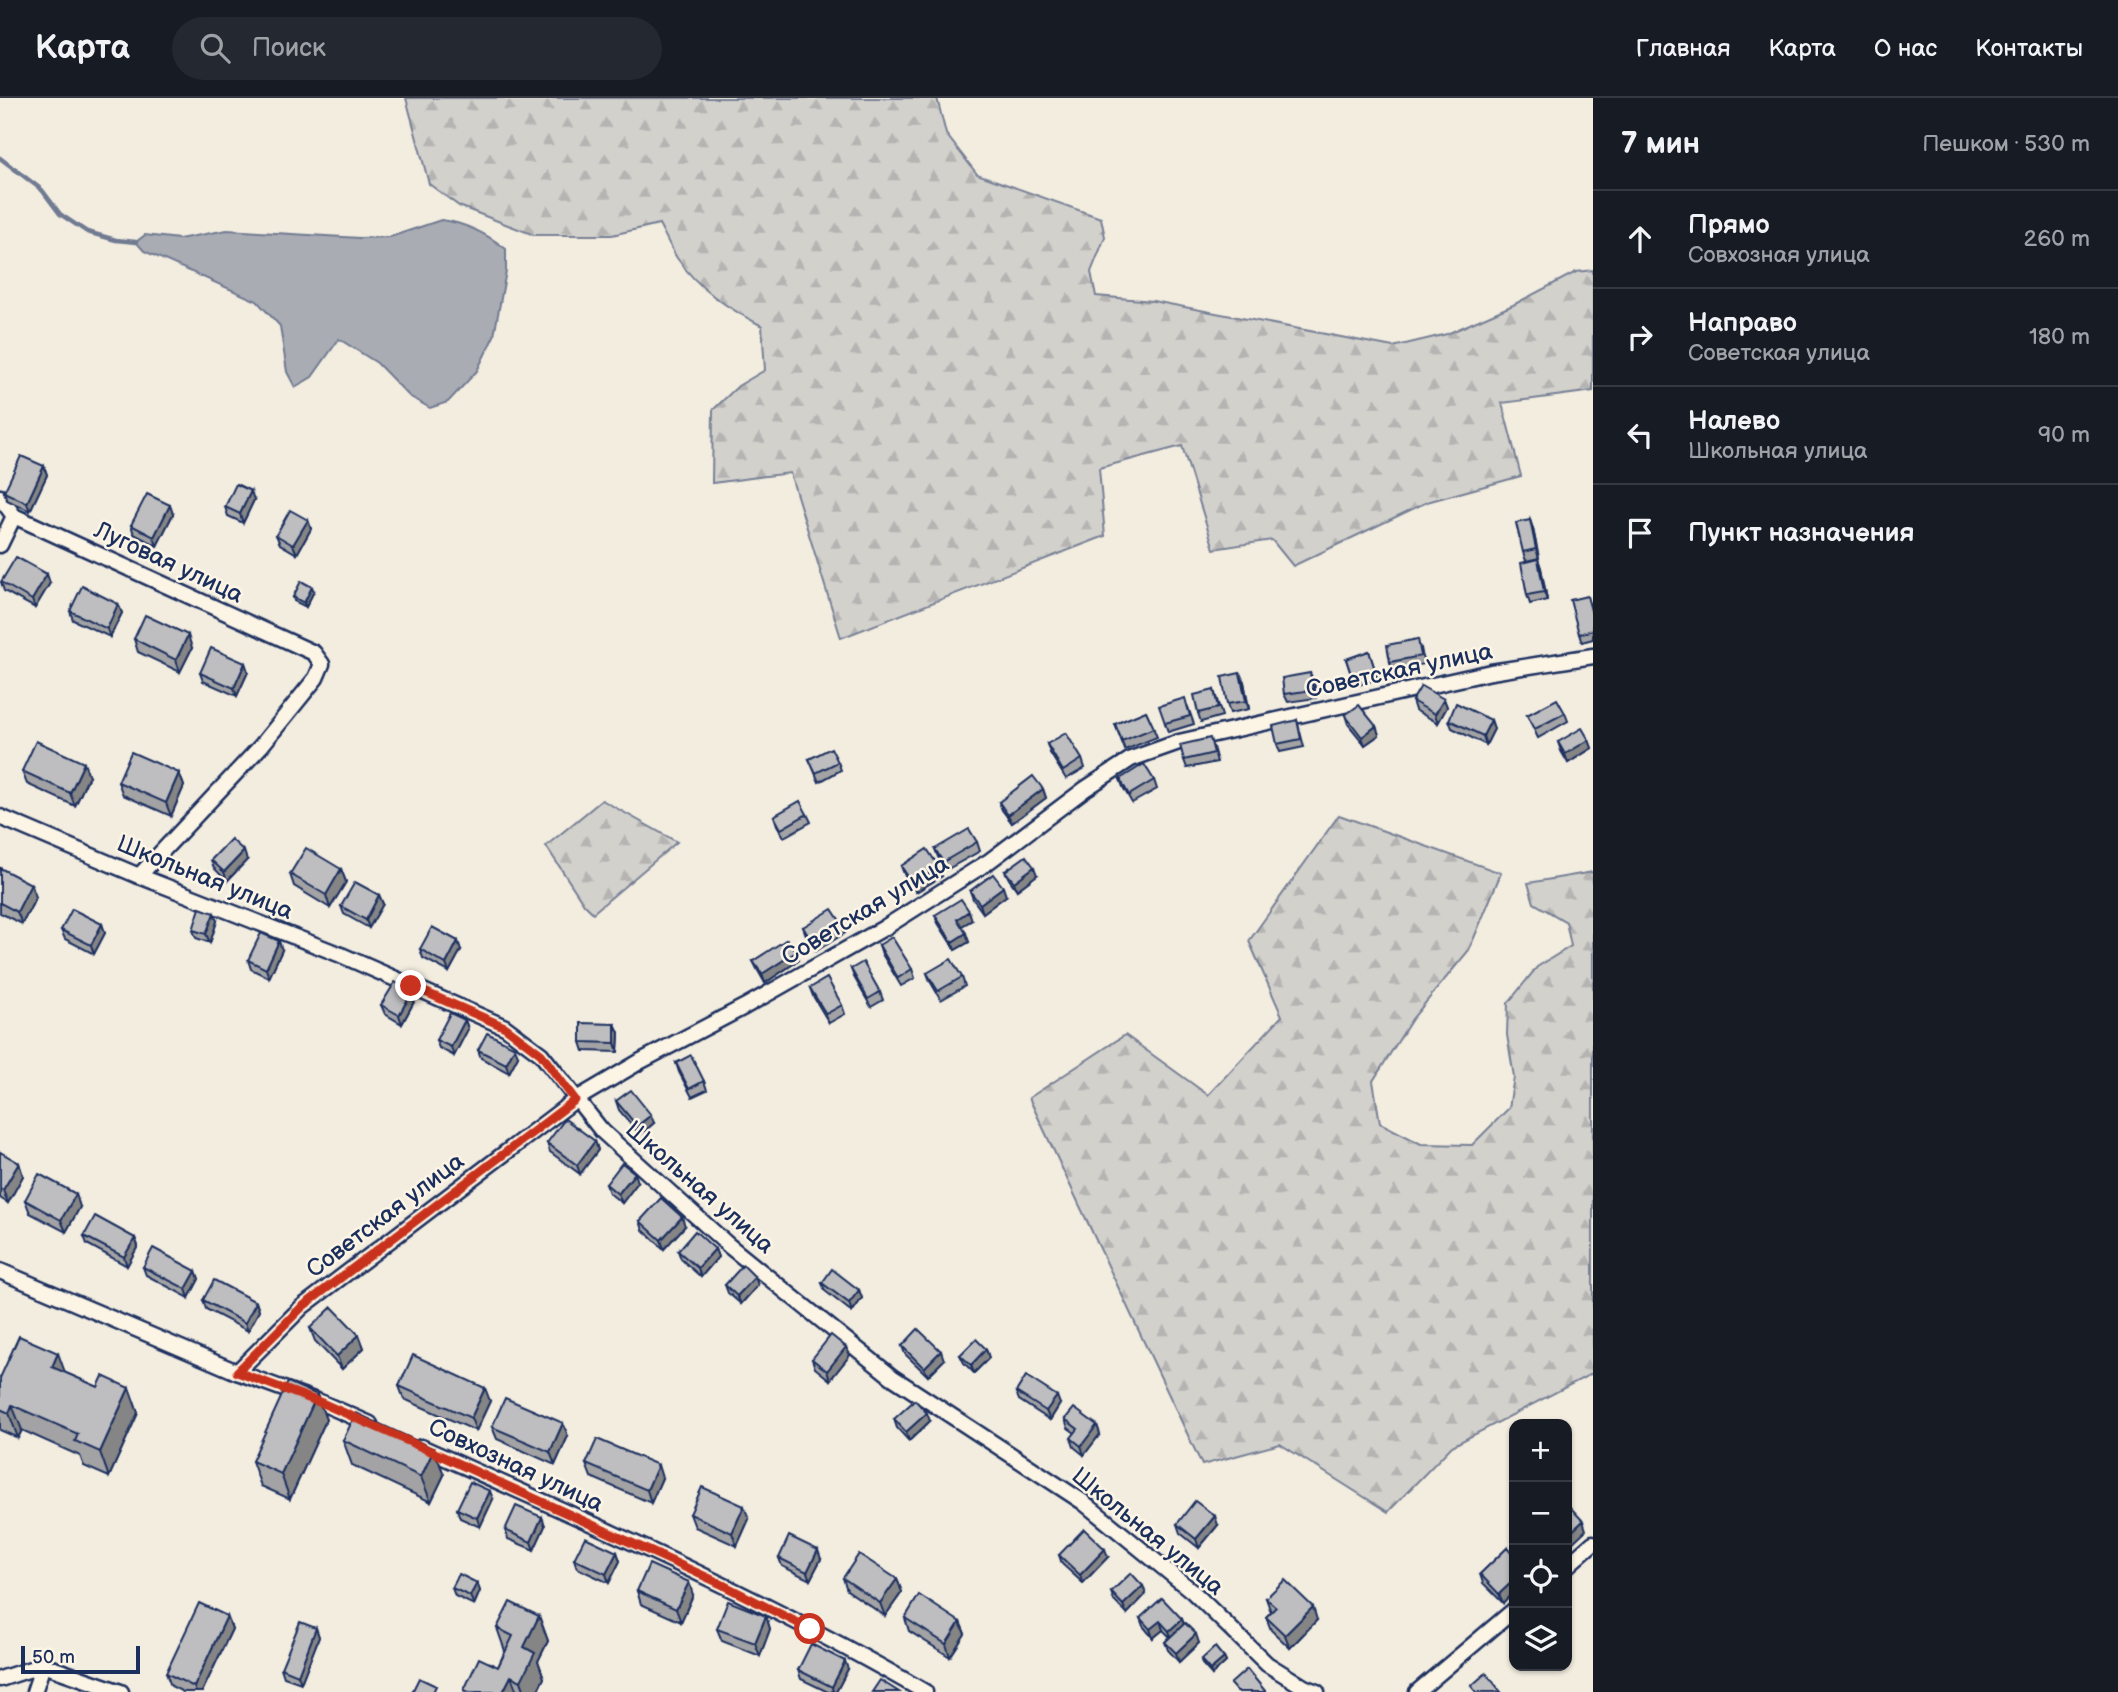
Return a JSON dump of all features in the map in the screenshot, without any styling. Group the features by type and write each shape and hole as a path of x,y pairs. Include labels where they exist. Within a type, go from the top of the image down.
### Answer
{"street":[{"name":"Луговая улица","path":"0,497 14,516 314,653 322,664 316,678 261,746 139,876"},
{"path":"0,545 14,516"},
{"name":"Советская улица","path":"237,1372 302,1307 575,1100 884,928 988,862 1085,789 1131,759 1179,742 1464,678 1593,656"},
{"name":"Школьная улица","path":"0,817 139,876 341,955 505,1027 541,1054 601,1131 728,1245 892,1377 1083,1502 1192,1591 1267,1664 1317,1692"},
{"path":"0,1271 237,1372 322,1403 384,1430"},
{"name":"Совхозная улица","path":"408,1441 715,1581 857,1652 925,1692"},
{"path":"1572,1562 1593,1543"},
{"path":"1417,1692 1509,1614"},
{"path":"0,1679 43,1665 121,1692"},
{"path":"34,1692 43,1665"}],"green space":[{"path":"406,98 937,98 946,134 977,174 1101,218 1105,237 1091,272 1096,296 1153,301 1393,347 1447,334 1513,305 1576,272 1593,270 1593,391 1502,403 1521,476 1427,502 1293,566 1272,540 1214,549 1182,446 1099,468 1105,536 841,638 790,473 712,483 713,410 738,386 765,370 762,326 726,305 695,280 677,258 659,224 612,235 534,235 459,206 429,184"},
{"path":"602,800 677,842 593,913 584,904 546,846"},
{"path":"1339,815 1501,873 1469,950 1412,1019 1373,1081 1380,1123 1421,1144 1472,1145 1509,1108 1514,1077 1507,1035 1508,1003 1537,967 1571,946 1566,922 1534,903 1528,883 1593,872 1593,1373 1452,1446 1388,1512 1280,1444 1202,1465 1029,1098 1125,1035 1208,1095 1282,1016 1249,941"}],"shaded area":[{"path":"441,220 476,230 506,249 506,271 494,336 477,371 448,402 430,408 409,396 377,363 339,339 312,377 295,387 287,372 280,326 257,301 144,251 136,242 145,235 179,239 227,230 360,238 390,237"}],"building":[{"path":"21,456 44,466 27,503 4,492"},
{"path":"236,484 251,491 240,514 225,507"},
{"path":"147,494 170,505 154,537 131,525"},
{"path":"290,510 308,520 293,545 276,535"},
{"path":"1530,520 1536,549 1523,552 1516,523"},
{"path":"16,557 47,574 32,600 1,582"},
{"path":"1538,559 1544,592 1527,595 1521,563"},
{"path":"301,581 312,587 304,603 293,597"},
{"path":"82,586 118,604 107,629 70,611"},
{"path":"1587,596 1593,630 1579,634 1570,600"},
{"path":"145,615 188,635 176,660 134,639"},
{"path":"1418,639 1421,656 1390,662 1387,645"},
{"path":"211,648 245,663 234,688 200,673"},
{"path":"1369,651 1375,670 1352,677 1346,659"},
{"path":"1240,673 1246,701 1227,704 1222,677"},
{"path":"1310,673 1313,690 1284,694 1282,678"},
{"path":"1421,686 1444,699 1435,714 1412,701"},
{"path":"1214,690 1218,708 1198,713 1194,695"},
{"path":"1185,698 1190,716 1165,723 1159,706"},
{"path":"1557,699 1565,713 1535,729 1527,715"},
{"path":"1456,703 1491,720 1483,736 1449,720"},
{"path":"1359,705 1376,726 1362,737 1345,715"},
{"path":"1146,711 1154,728 1122,741 1115,724"},
{"path":"1297,720 1301,739 1277,744 1273,726"},
{"path":"1582,728 1589,740 1565,754 1558,742"},
{"path":"1066,733 1082,759 1063,771 1047,744"},
{"path":"1210,738 1214,753 1184,760 1180,745"},
{"path":"36,741 84,763 70,793 22,771"},
{"path":"831,748 838,762 816,773 809,759"},
{"path":"131,752 179,773 166,803 118,782"},
{"path":"1144,764 1154,780 1129,795 1120,779"},
{"path":"1033,776 1043,789 1008,815 999,802"},
{"path":"800,801 807,814 781,829 774,816"},
{"path":"969,829 977,842 943,862 935,849"},
{"path":"231,839 244,851 224,872 211,860"},
{"path":"306,848 341,869 326,895 290,874"},
{"path":"927,849 939,867 913,884 901,866"},
{"path":"1026,856 1034,867 1014,882 1005,871"},
{"path":"0,868 31,884 17,912 0,903"},
{"path":"993,874 1003,887 980,904 970,891"},
{"path":"355,882 379,895 366,920 341,906"},
{"path":"961,899 969,911 957,919 966,933 952,942 935,915"},
{"path":"200,908 214,913 206,934 193,930"},
{"path":"72,909 102,924 91,945 61,930"},
{"path":"832,909 842,924 812,942 803,927"},
{"path":"432,927 458,941 446,964 420,949"},
{"path":"261,933 279,941 266,969 248,960"},
{"path":"892,937 912,969 898,978 879,945"},
{"path":"787,939 796,952 762,974 753,961"},
{"path":"951,959 962,977 938,991 927,973"},
{"path":"863,962 880,992 868,999 851,969"},
{"path":"827,978 842,1005 826,1014 810,988"},
{"path":"395,982 412,992 399,1015 381,1005"},
{"path":"450,1013 465,1020 451,1047 436,1040"},
{"path":"581,1023 615,1024 615,1043 581,1042"},
{"path":"487,1033 515,1047 506,1064 478,1050"},
{"path":"691,1055 704,1081 689,1089 676,1063"},
{"path":"631,1090 651,1115 637,1126 616,1101"},
{"path":"565,1119 595,1141 577,1165 547,1143"},
{"path":"0,1152 19,1163 3,1190 0,1188"},
{"path":"622,1163 635,1173 618,1194 606,1184"},
{"path":"39,1174 76,1194 61,1220 25,1200"},
{"path":"661,1198 682,1217 661,1240 640,1221"},
{"path":"95,1216 135,1238 124,1257 84,1236"},
{"path":"695,1231 715,1249 698,1268 678,1251"},
{"path":"153,1248 196,1271 186,1289 143,1267"},
{"path":"743,1265 755,1277 737,1296 725,1285"},
{"path":"832,1269 859,1290 849,1303 822,1283"},
{"path":"214,1280 256,1302 245,1323 203,1300"},
{"path":"332,1307 359,1335 337,1356 310,1328"},
{"path":"918,1329 941,1351 924,1368 902,1346"},
{"path":"831,1335 846,1347 827,1371 812,1359"},
{"path":"19,1336 58,1353 52,1367 98,1387 103,1376 129,1388 100,1452 75,1441 78,1434 12,1405 9,1413 0,1409 0,1378"},
{"path":"976,1339 986,1349 971,1365 960,1355"},
{"path":"413,1355 485,1388 471,1418 399,1386"},
{"path":"1026,1376 1057,1396 1046,1411 1016,1392"},
{"path":"288,1382 317,1395 281,1474 252,1461"},
{"path":"505,1398 563,1423 550,1452 492,1427"},
{"path":"915,1400 927,1413 906,1432 894,1419"},
{"path":"1074,1408 1097,1425 1081,1446 1071,1438 1078,1429 1065,1419"},
{"path":"356,1413 434,1449 421,1477 343,1440"},
{"path":"597,1439 658,1465 647,1490 586,1464"},
{"path":"470,1482 490,1491 477,1518 457,1509"},
{"path":"702,1487 744,1506 732,1533 690,1514"},
{"path":"1195,1501 1215,1516 1196,1539 1177,1524"},
{"path":"516,1506 542,1517 531,1542 505,1530"},
{"path":"1572,1509 1583,1521 1572,1531"},
{"path":"1084,1529 1105,1549 1080,1575 1059,1555"},
{"path":"789,1536 818,1550 807,1572 779,1558"},
{"path":"585,1537 617,1552 606,1574 574,1559"},
{"path":"1507,1548 1509,1585 1499,1594 1480,1574"},
{"path":"859,1554 897,1579 880,1603 843,1578"},
{"path":"649,1564 689,1582 676,1609 637,1591"},
{"path":"1131,1573 1143,1586 1123,1605 1111,1592"},
{"path":"459,1574 477,1583 470,1596 452,1588"},
{"path":"1285,1580 1313,1607 1285,1635 1266,1617 1276,1607 1266,1598"},
{"path":"919,1595 960,1622 946,1644 905,1618"},
{"path":"1162,1598 1182,1619 1169,1631 1160,1621 1150,1629 1140,1618"},
{"path":"728,1601 766,1616 755,1643 717,1629"},
{"path":"510,1602 539,1616 524,1647 535,1653 521,1681 511,1676 503,1692 464,1690 479,1658 498,1667 513,1636 497,1628"},
{"path":"199,1603 227,1616 194,1687 166,1673"},
{"path":"300,1622 316,1628 298,1675 281,1668"},
{"path":"1185,1623 1196,1634 1176,1653 1165,1642"},
{"path":"811,1644 845,1661 832,1687 798,1670"},
{"path":"1215,1647 1224,1658 1210,1670 1201,1660"},
{"path":"1247,1669 1266,1692 1237,1692 1230,1684"},
{"path":"1486,1673 1501,1692 1476,1692 1471,1686"},
{"path":"419,1678 436,1686 433,1692 412,1692"},
{"path":"880,1680 899,1692 872,1692"}],"waterway":[{"path":"0,158 42,190 60,214 87,232 136,242"}],"route":[{"path":"411,986 505,1027 541,1054 575,1100 302,1307 237,1372 322,1403 435,1453 715,1581 810,1629"}]}
